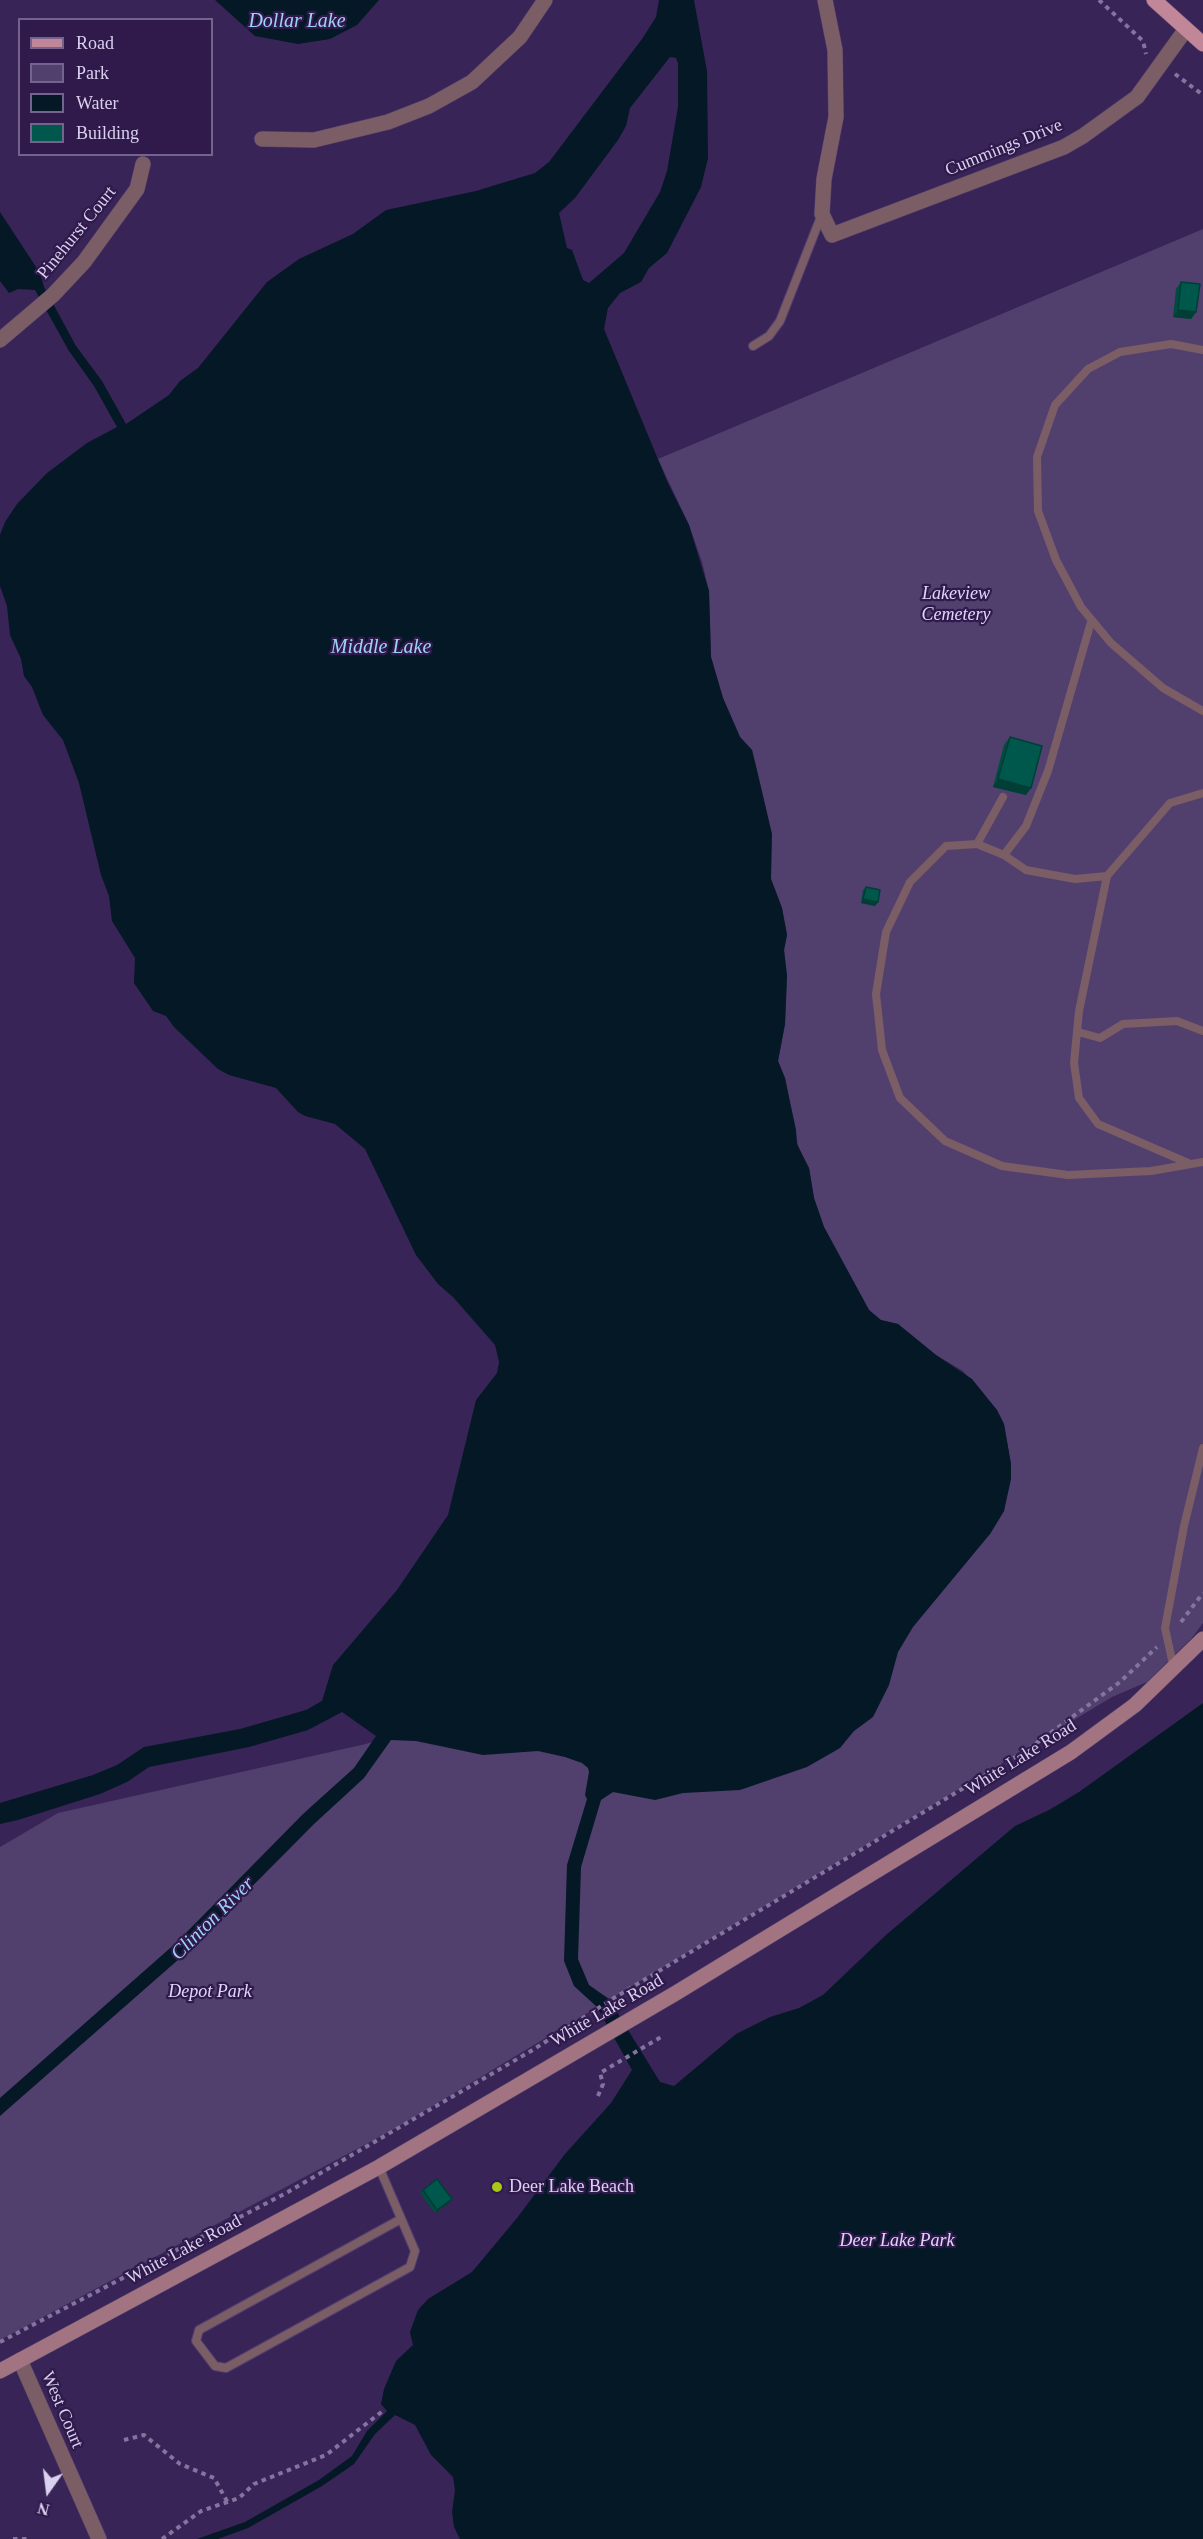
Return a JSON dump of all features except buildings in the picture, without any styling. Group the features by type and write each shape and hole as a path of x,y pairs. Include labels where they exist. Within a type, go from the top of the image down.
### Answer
{"main road":[{"path":"1154,0 1203,44"}],"street":[{"path":"262,139 314,140 388,122 429,106 472,82 520,37 545,0"},
{"path":"822,214 824,179 836,117 835,50 825,0"},
{"name":"Cummings Drive","path":"822,214 832,235 1064,147 1137,97 1186,29"},
{"name":"Pinehurst Court","path":"0,340 53,295 84,262 137,189 143,164"},
{"name":"White Lake Road","path":"0,2371 380,2167 628,2022 1071,1752 1135,1705 1174,1670 1203,1639"},
{"name":"West Court","path":"20,2360 99,2539"}],"lane":[{"path":"753,346 769,336 780,321 822,214"},
{"path":"1203,350 1171,344 1120,352 1088,369 1055,405 1037,457 1038,511 1056,561 1091,622 1163,688 1203,711"},
{"path":"1004,855 1026,826 1048,771 1091,622"},
{"path":"1190,1164 1098,1124 1079,1098 1074,1064 1079,1011 1107,876 1170,803 1203,793"},
{"path":"977,844 1002,797"},
{"path":"1107,876 1075,879 1026,870 1004,855 977,844 946,846 910,882 886,932 876,994 882,1050 900,1098 945,1141 1002,1166 1068,1175 1151,1171 1203,1162"},
{"path":"1078,1032 1100,1038 1123,1024 1177,1021 1203,1031"},
{"path":"1174,1670 1165,1628 1182,1538 1203,1448"},
{"path":"380,2167 415,2251 410,2267 226,2368 215,2366 196,2341 199,2330 401,2219"}],"path":[{"path":"1099,0 1143,41 1146,54"},
{"path":"1184,80 1203,95"},
{"path":"0,2342 288,2192 531,2050 1027,1750 1120,1682 1168,1637 1203,1593"},
{"path":"598,2096 602,2091 600,2073 659,2038"},
{"path":"162,2539 201,2511 228,2503 239,2498 254,2484 326,2455 384,2410"},
{"path":"124,2440 144,2435 180,2464 214,2478 228,2503"},
{"path":"12,2539 27,2539"}],"green space":[{"path":"1203,229 1203,1623 1191,1639 1147,1682 1112,1697 396,2128 0,2340 0,1847 58,1813 366,1744 990,1534 1004,1511 1011,1464 1004,1424 997,1410 963,1371 936,1355 898,1324 880,1320 869,1310 824,1227 814,1198 809,1168 799,1151 785,1078 778,1061 785,1024 787,976 784,950 787,935 782,908 771,879 766,809 752,750 740,737 723,698 711,657 709,591 702,562 689,525 658,459"}],"water":[{"name":"Dollar Lake","path":"215,0 379,0 357,25 330,39 298,44 255,36"},
{"name":"Middle Lake","path":"659,0 694,0 707,71 708,158 701,187 667,253 649,268 641,282 620,293 608,308 604,329 667,481 689,525 709,591 711,657 723,698 740,737 752,750 755,762 772,834 771,879 782,908 787,935 784,950 787,976 785,1024 778,1061 785,1078 797,1144 809,1168 814,1198 824,1227 869,1310 881,1320 898,1324 936,1355 972,1379 997,1410 1004,1424 1011,1464 1011,1479 1004,1511 990,1534 913,1627 898,1652 889,1685 873,1717 854,1731 840,1748 807,1767 740,1790 683,1793 655,1800 613,1792 601,1800 581,1867 578,1959 589,1985 609,1999 660,2082 674,2086 736,2034 770,2017 799,2008 823,1995 886,1935 1015,1826 1049,1810 1079,1792 1203,1703 1203,2539 460,2539 454,2527 452,2512 455,2490 453,2477 431,2455 415,2425 395,2415 375,2434 354,2464 322,2486 248,2528 218,2539 197,2539 245,2522 319,2480 352,2456 367,2431 387,2411 381,2404 384,2389 396,2361 413,2345 410,2332 418,2310 428,2299 472,2272 517,2218 565,2154 611,2103 632,2070 597,2007 574,1986 564,1961 567,1865 587,1799 585,1795 589,1772 582,1763 565,1757 538,1751 483,1755 416,1741 391,1740 364,1778 314,1824 187,1952 0,2116 0,2098 177,1942 303,1814 354,1768 376,1736 342,1712 308,1730 249,1747 149,1767 127,1782 100,1794 18,1820 0,1824 0,1803 93,1775 117,1765 144,1747 240,1729 306,1710 322,1701 333,1665 397,1590 448,1515 476,1400 497,1373 499,1362 495,1345 453,1297 438,1284 416,1255 365,1149 335,1124 298,1112 276,1088 229,1075 218,1069 174,1027 166,1016 153,1011 134,983 135,958 112,921 109,896 101,875 79,783 63,740 43,715 32,687 24,676 21,659 10,635 7,606 0,586 0,535 5,522 17,504 47,473 87,443 117,427 94,386 69,351 35,290 18,289 9,293 0,281 0,212 40,273 44,287 76,346 102,381 126,424 169,395 180,381 198,368 267,282 299,259 353,234 386,210 476,191 535,173 549,162 656,17","holes":["670,57 676,58 678,107 667,171 660,192 624,253 589,283 583,280 572,250 567,248 559,213 575,198 618,140 626,126 630,108"]}],"place":[{"name":"Deer Lake Beach","path":"497,2187"}],"park label":[{"name":"Lakeview Cemetery","path":"956,604"},
{"name":"Depot Park","path":"210,1992"},
{"name":"Deer Lake Park","path":"897,2241"}],"water label":[{"name":"Clinton River","path":"213,1919"}]}
